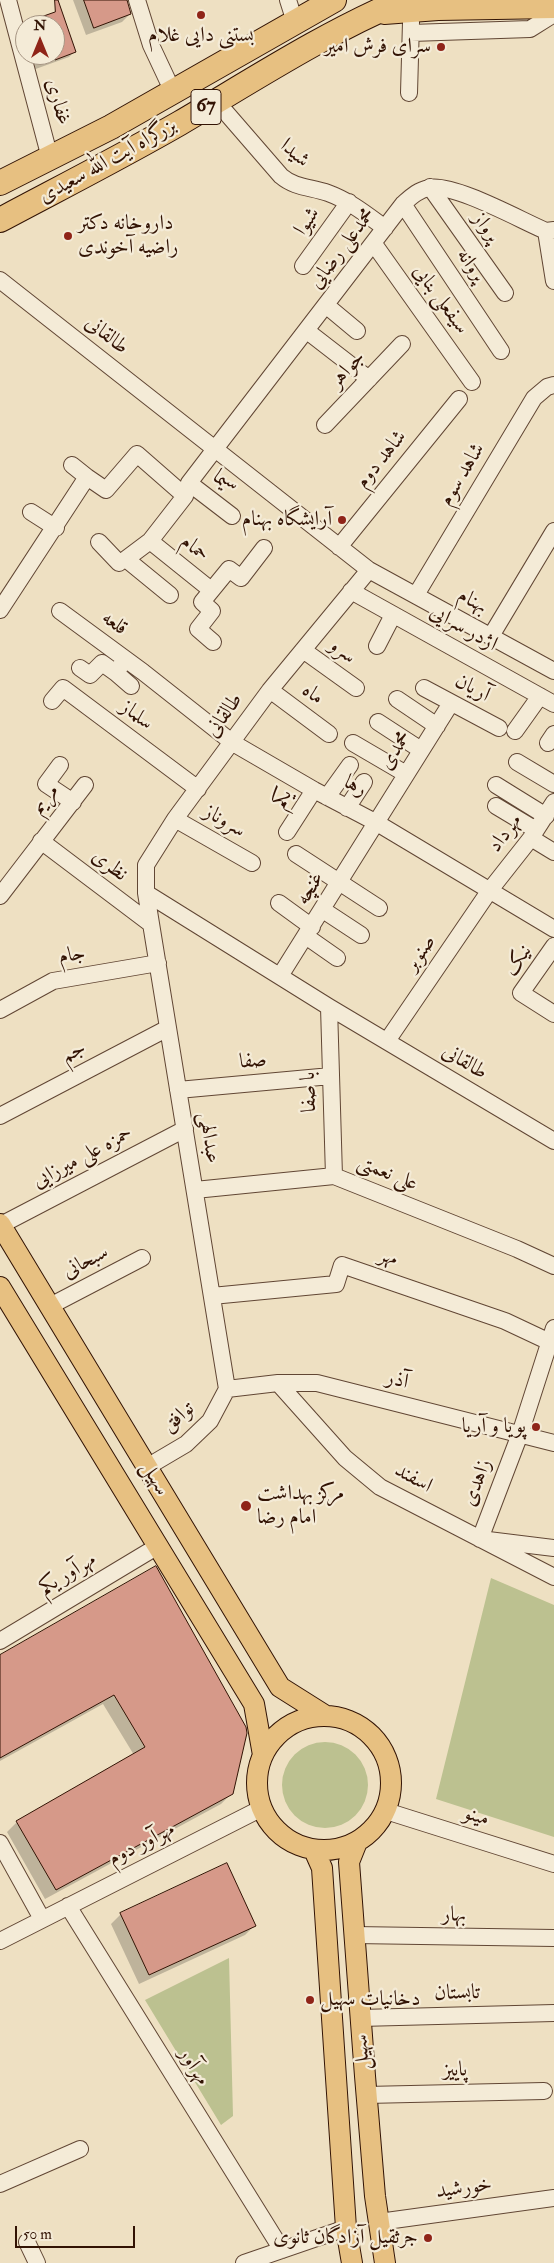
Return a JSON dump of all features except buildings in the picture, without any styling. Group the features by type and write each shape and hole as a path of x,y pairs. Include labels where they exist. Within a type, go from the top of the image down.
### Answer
{"highway":[{"name":"بزرگراه آیت الله سعیدی","path":"0,183 112,127 334,0"},
{"path":"408,14 554,6"},
{"name":"بزرگراه آیت الله سعیدی","path":"0,220 132,151 372,13 408,14"}],"main road":[{"name":"سهیل","path":"0,1225 280,1687 326,1716"},
{"name":"سهیل","path":"0,1287 254,1704 263,1755"},
{"path":"326,1716 348,1720 367,1732 382,1748 390,1768 392,1790 386,1811 374,1829 357,1842 336,1850 314,1850 292,1843 274,1828 262,1808 257,1791 258,1772 263,1755 274,1738 289,1726 307,1718 326,1716"},
{"name":"سهیل","path":"357,1842 349,1862 366,2094 385,2263"},
{"name":"سهیل","path":"314,1850 322,1868 346,2228 352,2263"}],"street":[{"name":"غفاری","path":"8,0 50,158"},
{"path":"137,0 151,45 173,92"},
{"path":"288,0 295,22"},
{"path":"409,93 408,14 530,29 554,14"},
{"name":"شیدا","path":"216,101 291,185 327,193 348,202 385,228"},
{"path":"430,187 452,189 550,231 554,281"},
{"name":"محمدعلی رضایی","path":"187,489 215,449 403,204 415,193 430,187"},
{"name":"پرواز","path":"430,187 505,293"},
{"name":"شیوا","path":"303,266 348,202"},
{"name":"پروانه","path":"403,204 501,351"},
{"name":"سیفعلی بنایی","path":"374,244 472,382"},
{"name":"طالقانی","path":"0,280 369,570 270,690 233,743 175,819 146,865 146,893 329,1007 554,1141"},
{"path":"326,306 357,331"},
{"path":"307,331 369,379"},
{"name":"جواهر","path":"325,426 402,344"},
{"name":"شاهد سوم","path":"416,595 534,398 547,387 554,385"},
{"name":"شاهد دوم","path":"339,547 458,399"},
{"name":"سیما","path":"87,477 106,490 137,454 187,489 232,516"},
{"path":"0,610 56,528 87,477 72,465"},
{"path":"122,561 150,541 187,489"},
{"path":"31,512 56,528"},
{"path":"491,636 554,531"},
{"name":"حمام","path":"150,541 211,590"},
{"path":"99,542 170,595"},
{"path":"213,642 198,629 212,611 202,602 229,569 241,578 264,548"},
{"name":"بهنام","path":"369,570 554,671"},
{"name":"اژدر سرایی","path":"351,591 547,700"},
{"name":"قلعه","path":"60,611 144,672"},
{"path":"377,646 393,615"},
{"name":"سرو","path":"303,650 356,688"},
{"path":"116,673 125,658"},
{"path":"80,668 90,675 102,663 131,686"},
{"name":"رها","path":"144,672 233,743 377,823 554,929"},
{"name":"سلماز","path":"52,702 63,688 198,788"},
{"name":"آریان","path":"424,688 507,730 547,700"},
{"name":"ماه","path":"270,690 329,734"},
{"path":"397,699 437,726"},
{"name":"محمدی","path":"377,823 451,702"},
{"path":"378,722 421,750"},
{"path":"353,743 406,774"},
{"path":"517,762 554,784"},
{"path":"60,765 46,784 73,802"},
{"name":"یکم","path":"287,832 321,793 350,765"},
{"path":"347,808 364,782"},
{"name":"مریم","path":"0,896 84,785"},
{"path":"496,785 552,806"},
{"path":"496,806 554,852"},
{"name":"مهرداد","path":"490,890 552,806"},
{"name":"سروناز","path":"175,819 252,863"},
{"name":"غنچه","path":"280,976 377,823"},
{"name":"نظری","path":"41,841 151,924"},
{"path":"296,854 379,908"},
{"name":"صنوبر","path":"387,1041 490,890"},
{"name":"عبدالهی","path":"146,893 227,1390"},
{"path":"279,903 337,958"},
{"path":"323,910 361,934"},
{"name":"نیک","path":"554,946 521,993 554,1014"},
{"name":"جام","path":"0,1010 53,981 158,963"},
{"name":"با صفا","path":"329,1007 334,1176"},
{"name":"جم","path":"0,1116 168,1028"},
{"name":"صفا","path":"178,1090 331,1076"},
{"name":"حمزه علی میرزایی","path":"0,1225 184,1129"},
{"name":"علی نعمتی","path":"194,1190 334,1176 508,1245 554,1266"},
{"name":"سبحانی","path":"50,1306 142,1258"},
{"name":"مهر","path":"212,1296 336,1284 342,1265 553,1338"},
{"name":"زاهدی","path":"480,1539 520,1434 553,1338"},
{"name":"آذر","path":"227,1390 278,1383 316,1382 554,1443"},
{"name":"اسفند","path":"278,1383 345,1458 380,1487 554,1577"},
{"name":"توافق","path":"147,1467 186,1444 210,1421 227,1390"},
{"path":"480,1539 554,1548"},
{"name":"مهرآور یکم","path":"0,1641 158,1546"},
{"name":"مهرآور دوم","path":"0,1940 262,1808"},
{"name":"مینو","path":"386,1811 554,1864"},
{"path":"0,1843 42,1919"},
{"name":"مهرآور","path":"68,1906 282,2250"},
{"name":"بهار","path":"354,1936 554,1938"},
{"name":"تابستان","path":"360,2018 554,2013"},
{"name":"پاییز","path":"366,2094 544,2090"},
{"path":"0,2184 80,2149"},
{"name":"خورشید","path":"379,2222 554,2198"},
{"path":"244,2263 346,2228"},
{"path":"27,2242 37,2263"}],"green space":[{"path":"491,1578 554,1605 554,1837 436,1799"},
{"path":"325,1742 341,1746 355,1755 364,1769 368,1785 364,1801 355,1815 341,1824 325,1828 309,1824 295,1815 286,1801 282,1785 286,1769 295,1755 309,1746"},
{"path":"229,1958 233,2116 221,2125 145,2000"}],"place":[{"name":"بستنی دایی غلام","path":"201,15"},
{"name":"سرای فرش امیر","path":"441,47"},
{"name":"داروخانه دکتر راضیه آخوندی","path":"68,236"},
{"name":"آرایشگاه بهنام","path":"342,520"},
{"name":"پویا و آریا","path":"536,1427"},
{"name":"مرکز بهداشت امام رضا","path":"246,1506"},
{"name":"دخانیات سهیل","path":"310,2000"},
{"name":"جرثقیل آزادگان ثانوی","path":"428,2238"}]}
